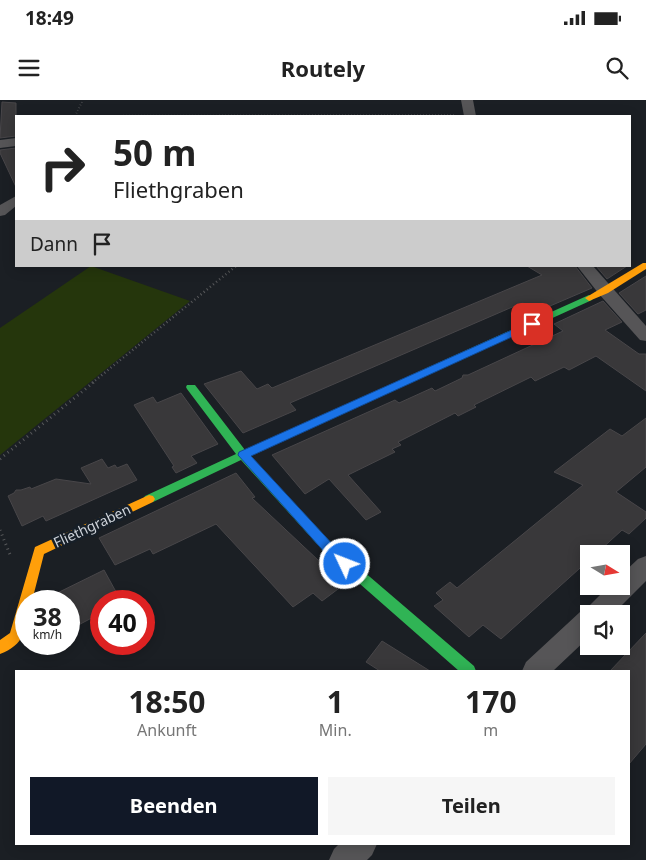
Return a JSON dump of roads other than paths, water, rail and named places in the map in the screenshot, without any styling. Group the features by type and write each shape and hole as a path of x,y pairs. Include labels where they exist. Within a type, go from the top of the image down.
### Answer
{"street":[{"path":"467,100 470,115"},
{"path":"0,144 15,142"},
{"path":"0,212 15,201"},
{"name":"Fliethgraben","path":"0,648 16,637 39,551 243,455 605,291 646,265"},
{"path":"587,267 605,291 646,336"},
{"path":"191,387 243,455 332,552 468,670"},
{"path":"605,605 646,566"},
{"path":"536,670 580,628"},
{"path":"345,860 360,845"}]}
